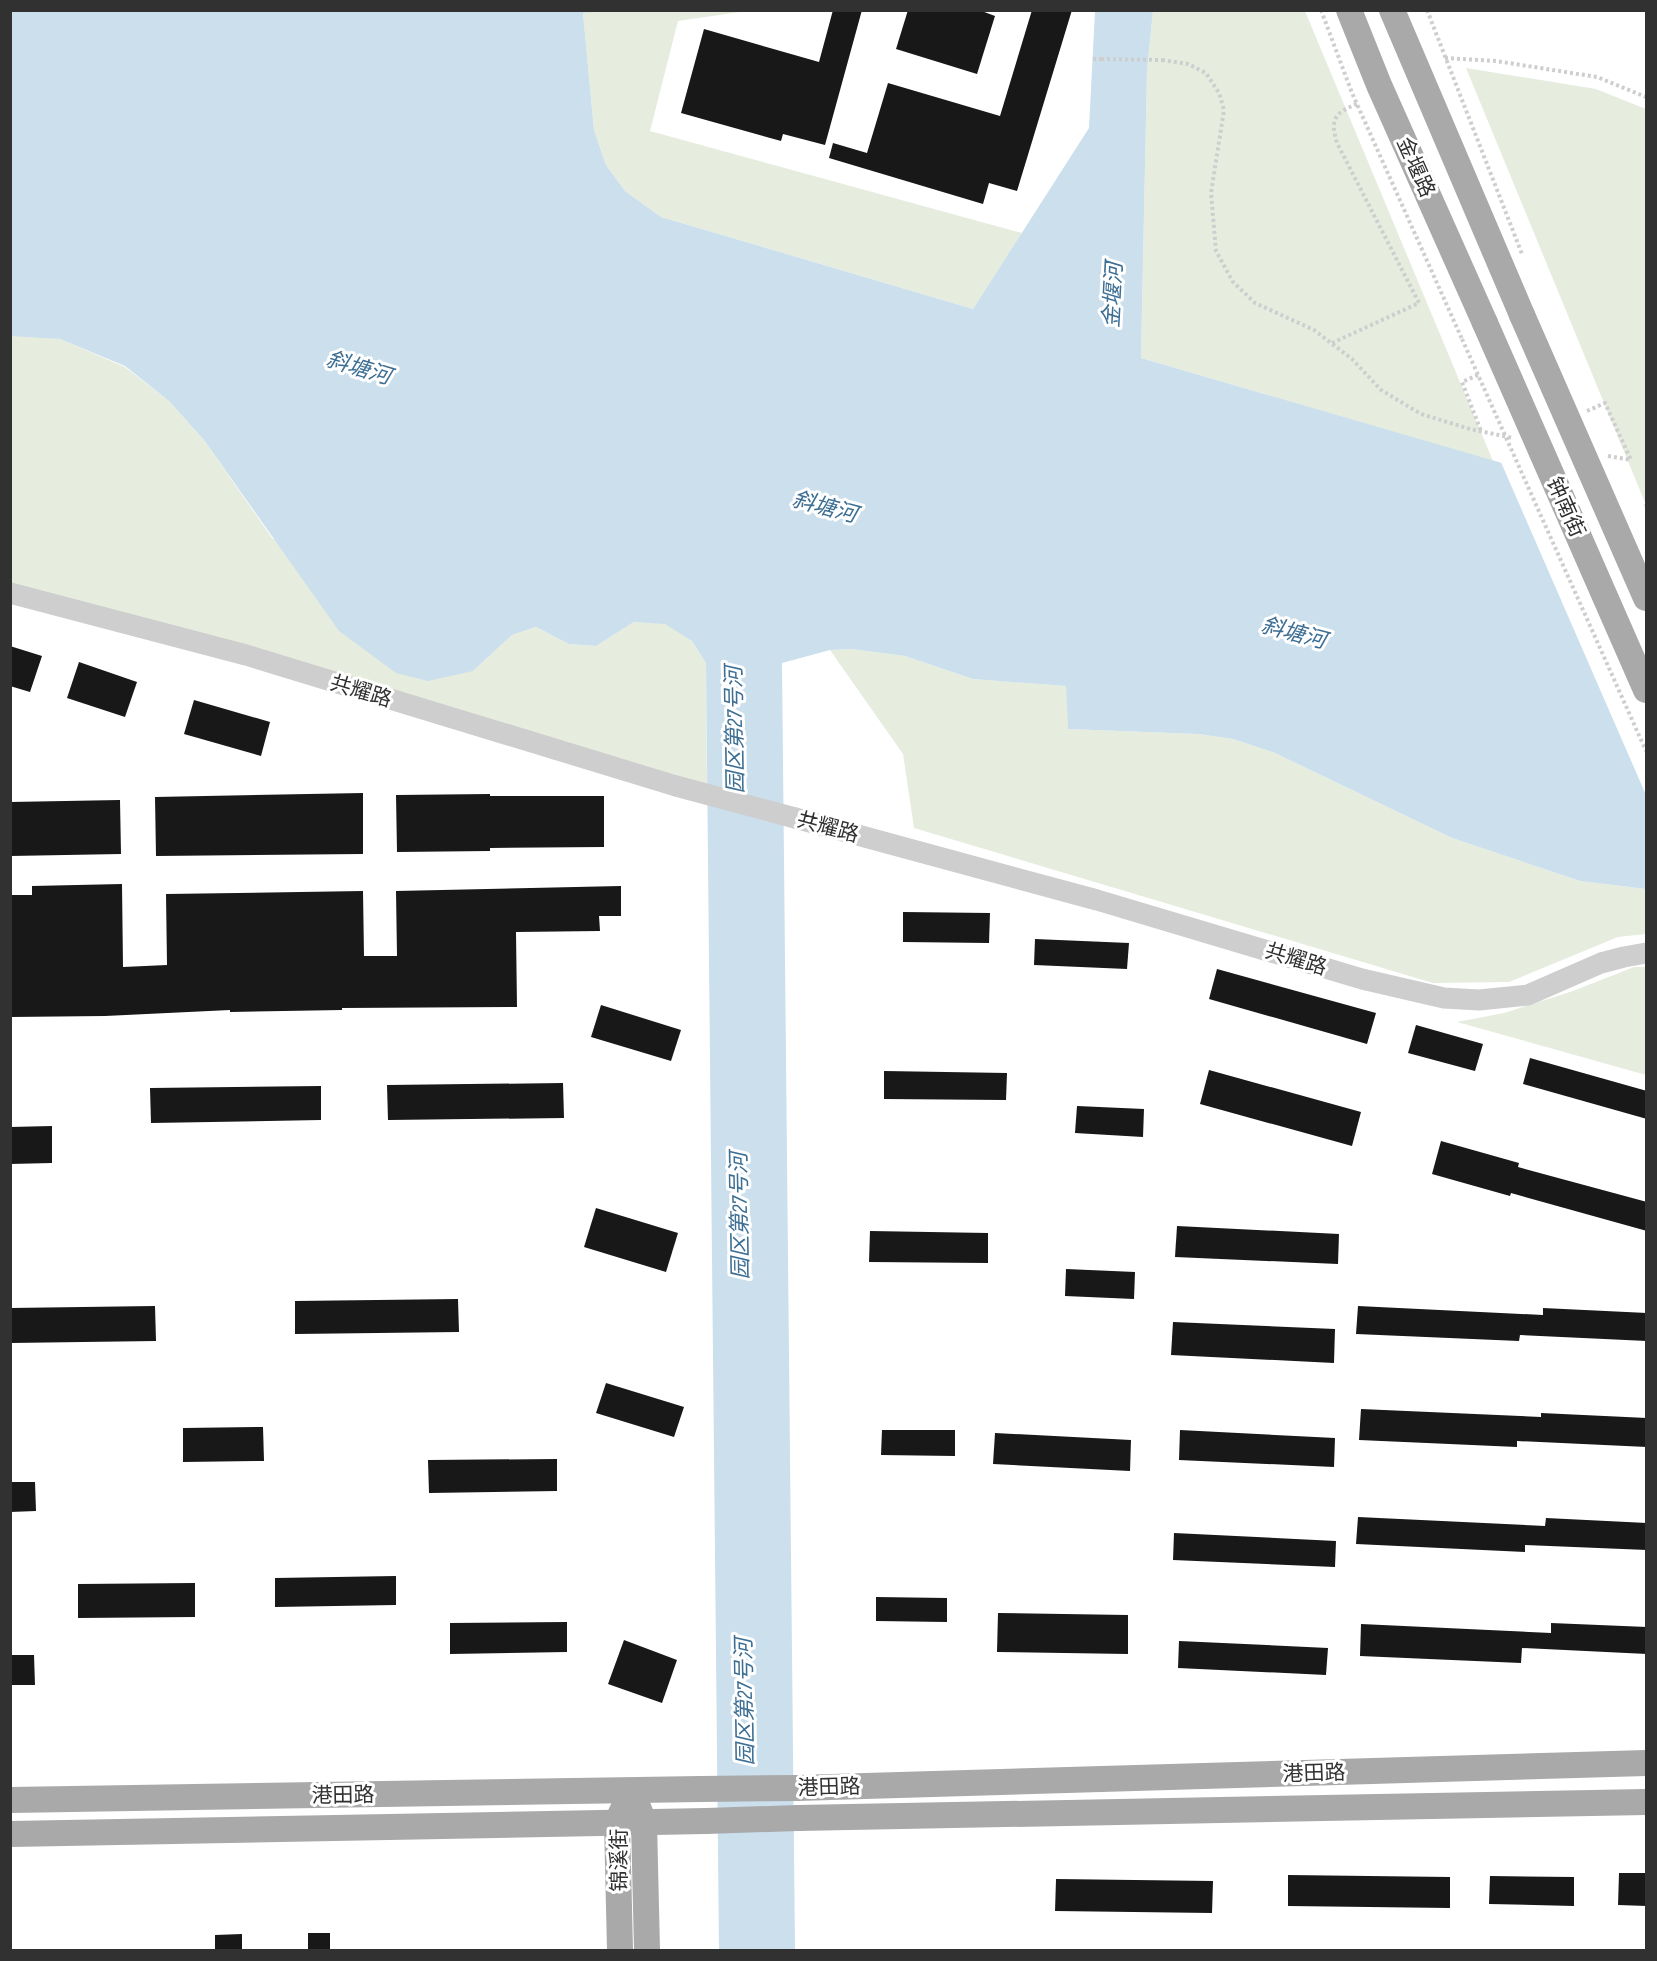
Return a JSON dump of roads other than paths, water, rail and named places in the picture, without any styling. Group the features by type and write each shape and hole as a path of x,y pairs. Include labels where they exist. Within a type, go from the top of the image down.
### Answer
{"main road":[{"name":"金堰路","path":"1349,10 1378,84 1485,323"},
{"name":"金堰路","path":"1392,10 1522,315"},
{"name":"钟南街","path":"1522,315 1647,598"},
{"name":"钟南街","path":"1485,323 1647,690"},
{"name":"港田路","path":"10,1800 796,1788 1647,1763"},
{"name":"锦溪街","path":"620,1950 617,1822 631,1790"},
{"name":"锦溪街","path":"631,1790 644,1822 647,1950"},
{"name":"港田路","path":"10,1834 1647,1802"}],"street":[{"name":"共耀路","path":"10,594 246,656 676,786 1096,900 1362,979 1444,998 1479,1000 1528,995 1601,963 1647,953"}],"water":[{"path":"11,11 603,11 583,13 594,130 606,165 625,191 661,217 973,309 1089,128 1095,11 1153,11 1147,71 1141,358 1646,505 1646,889 1580,881 1452,838 1275,753 1233,739 1198,734 1068,729 1066,686 973,679 905,656 852,649 830,650 782,663 795,1950 719,1950 706,663 692,641 665,624 634,622 596,646 569,644 536,627 512,635 473,671 428,681 396,673 339,631 204,440 169,401 125,366 60,339 11,336"}],"water label":[{"name":"金堰河","path":"1112,295"},
{"name":"斜塘河","path":"359,367"},
{"name":"斜塘河","path":"825,506"},
{"name":"斜塘河","path":"1294,632"},
{"name":"园区第27号河","path":"734,730"},
{"name":"园区第27号河","path":"739,1216"},
{"name":"园区第27号河","path":"744,1702"}]}
